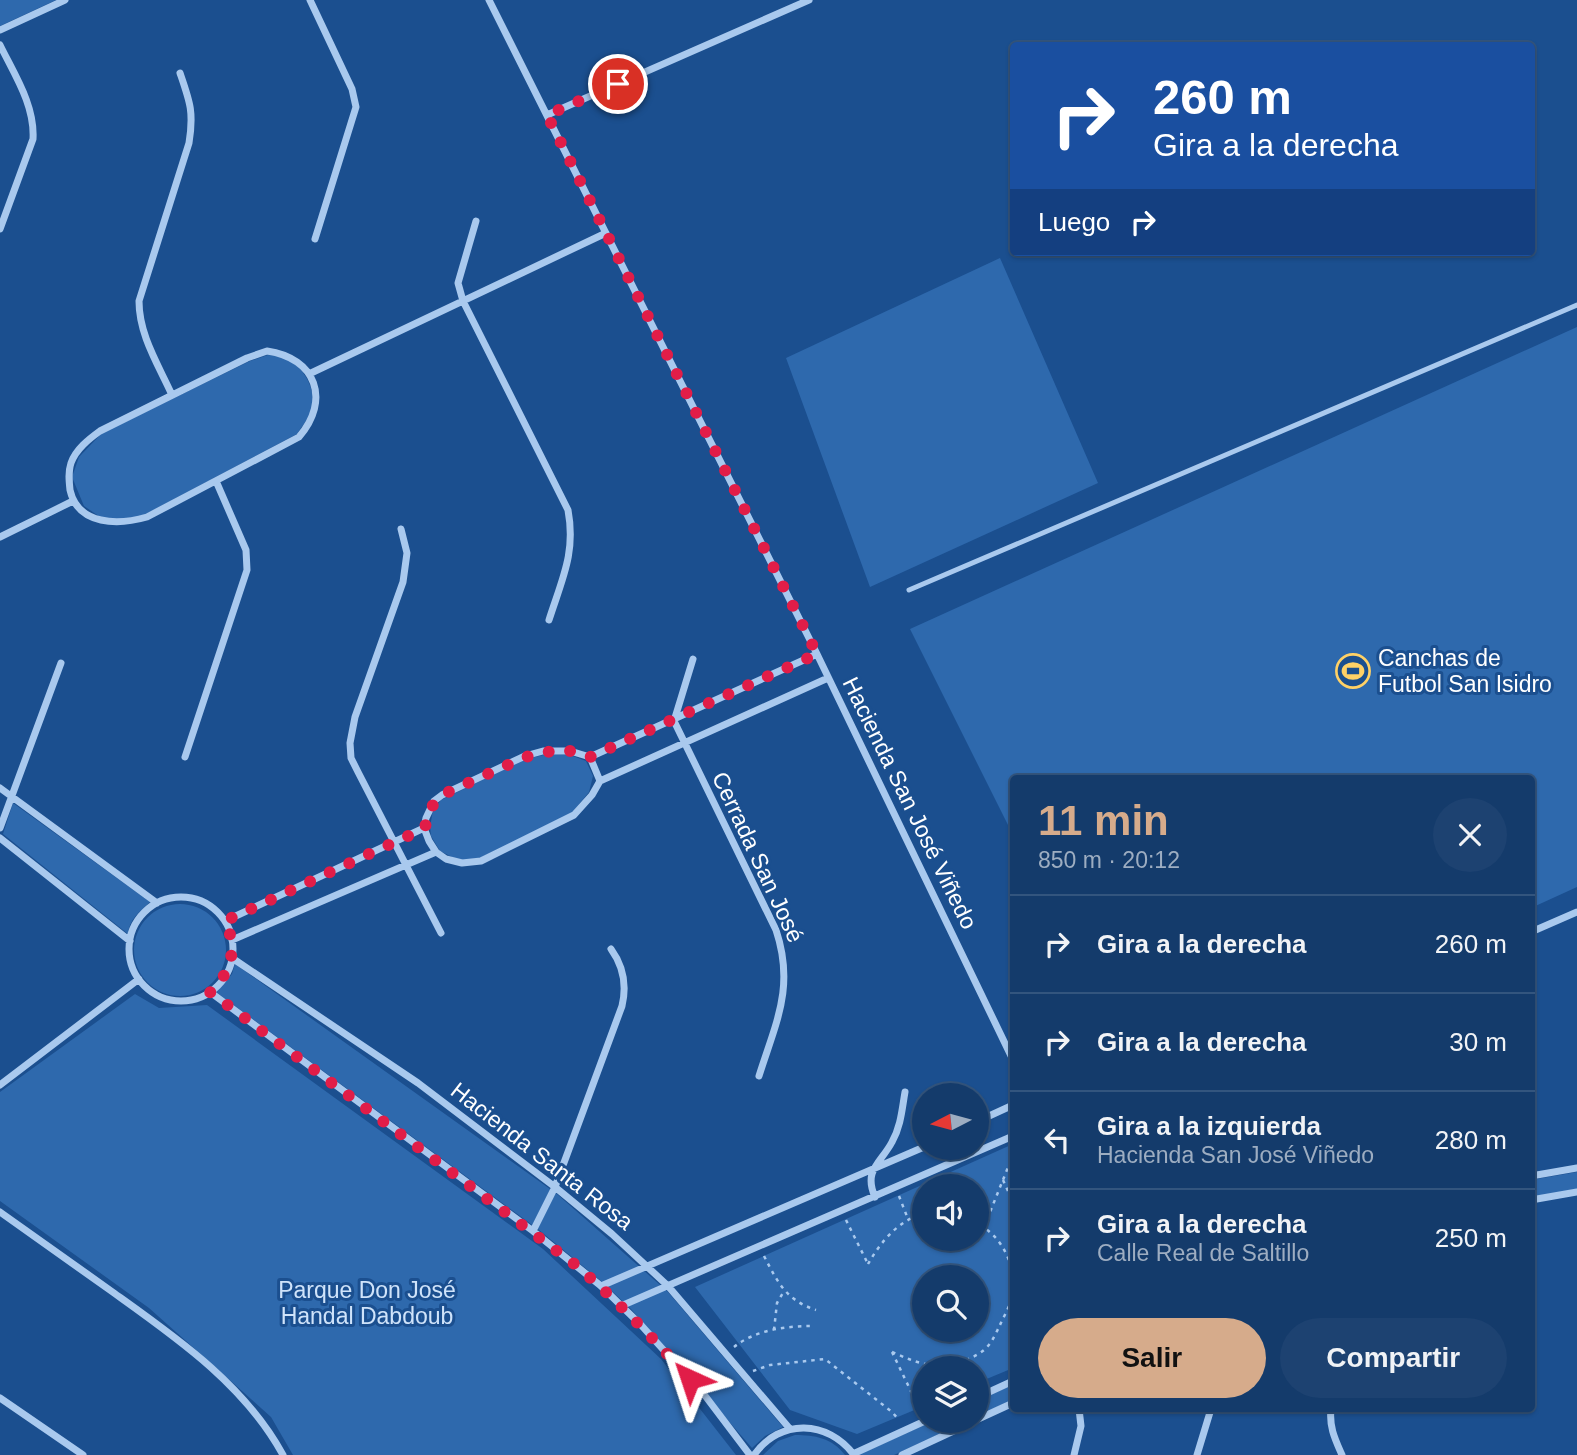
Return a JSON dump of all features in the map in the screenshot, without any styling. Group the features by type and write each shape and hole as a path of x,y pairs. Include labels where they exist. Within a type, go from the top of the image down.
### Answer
{"street":[{"path":"0,30 65,0"},
{"path":"310,0 352,89 356,107 315,239"},
{"name":"Hacienda San José Viñedo","path":"489,0 817,654 1010,1054"},
{"path":"547,115 809,0"},
{"path":"0,45 28,103 33,131 33,139 0,229"},
{"path":"172,394 142,330 139,300 189,143 192,107 180,73"},
{"path":"476,221 458,282 463,301 568,510 572,530 571,552 549,620"},
{"path":"309,374 606,233"},
{"path":"267,351 284,354 295,360 309,374 316,397 314,415 299,437 147,517 131,522 117,523 93,518 73,501 68,477 71,463 85,443 100,430 247,358 267,351"},
{"path":"185,757 247,570 246,550 216,481"},
{"path":"0,537 73,501"},
{"path":"401,529 407,553 403,582 355,717 350,743 351,758 441,933"},
{"path":"817,654 590,757 557,750 525,757 442,795 428,811 425,828 436,852 446,859 462,863 481,861 574,815 592,795 600,781 828,678"},
{"path":"674,721 693,659"},
{"path":"0,828 61,663"},
{"name":"Cerrada San José","path":"674,721 776,930 783,951 786,971 784,990 759,1076"},
{"path":"590,757 600,781"},
{"path":"0,788 157,903"},
{"path":"225,921 425,828"},
{"path":"0,838 130,941"},
{"path":"232,940 436,852"},
{"path":"182,897 194,898 206,903 225,921 232,940 232,957 228,971 210,992 198,998 172,1000 148,989 139,979 133,967 130,941 139,919 157,903 182,897"},
{"path":"1535,930 1577,912"},
{"path":"533,1231 555,1187 624,995 621,967 611,949"},
{"name":"Hacienda Santa Rosa","path":"232,957 418,1083 555,1187 668,1286 790,1429"},
{"path":"0,1085 139,979"},
{"path":"210,992 533,1231 601,1286 706,1397 752,1455 768,1439 790,1429 805,1427 832,1434 854,1454 912,1426"},
{"path":"875,1197 871,1188 872,1171 893,1141 901,1120 905,1092"},
{"path":"989,1116 1010,1106"},
{"path":"621,1306 1010,1137"},
{"path":"601,1286 912,1153"},
{"path":"1535,1175 1577,1168"},
{"path":"1535,1198 1577,1192"},
{"path":"0,1212 211,1366 253,1412 283,1455"},
{"path":"989,1392 1010,1382"},
{"path":"0,1398 83,1455"},
{"path":"989,1415 1010,1404"},
{"path":"1074,1455 1081,1426 1079,1412"},
{"path":"1197,1455 1210,1412"},
{"path":"1331,1412 1333,1436 1342,1455"},
{"path":"902,1455 950,1433"}],"lane":[{"path":"909,590 1577,305"}],"path":[{"path":"989,1215 1010,1162"},
{"path":"1003,1180 1010,1195"},
{"path":"895,1188 908,1219"},
{"path":"842,1211 868,1264 876,1249 912,1218"},
{"path":"989,1231 1007,1255 1010,1265"},
{"path":"759,1247 784,1291 800,1305 816,1310"},
{"path":"774,1330 777,1303 784,1291"},
{"path":"973,1356 991,1343 1010,1298"},
{"path":"726,1354 744,1339 774,1330 812,1326"},
{"path":"912,1361 892,1352 912,1393"},
{"path":"744,1374 770,1365 825,1359 892,1412 907,1429"}],"green space":[{"path":"0,0 56,0 0,26"},
{"path":"1000,258 1098,483 870,587 786,358"},
{"name":"Canchas de Futbol San Isidro","path":"1577,327 1577,887 1535,906 1535,775 1010,775 1010,829 910,629"},
{"path":"268,355 292,361 303,372 310,386 312,409 297,434 144,515 119,521 100,517 84,506 72,477 79,457 102,433 250,361"},
{"path":"548,754 570,755 586,761 593,776 589,792 571,814 480,858 460,861 440,851 431,836 430,827 433,810 441,800 526,759"},
{"path":"13,803 150,902 132,920 128,934 3,834"},
{"path":"180,904 198,907 213,917 223,932 226,950 223,968 213,983 198,993 180,996 162,993 147,983 137,968 134,950 137,932 147,917 162,907"},
{"path":"235,964 557,1194 668,1292 783,1427 765,1436 752,1448 631,1309 601,1281 539,1230 216,992 232,974"},
{"name":"Parque Don José Handal Dabdoub","path":"135,994 159,1008 207,1005 543,1249 661,1359 736,1455 293,1455 271,1417 149,1308 0,1201 0,1092"},
{"path":"1010,1145 1010,1369 989,1378 989,1356 912,1356 912,1411 857,1434 790,1410 695,1287 912,1189 912,1251 989,1251 989,1174 946,1174 977,1160 989,1160 989,1155"},
{"path":"1577,1172 1577,1189 1535,1196 1535,1179"},
{"path":"1010,1386 1010,1400 989,1411 989,1395"},
{"path":"912,1431 912,1433 941,1433 894,1455 858,1455"},
{"path":"795,1435 823,1439 835,1445 845,1455 763,1455 778,1441"}],"place":[{"name":"Canchas de Futbol San Isidro","path":"1353,671"}],"route":[{"path":"618,84 547,115 817,654 590,757 570,751 543,751 442,795 428,811 425,828 225,921 232,940 232,957 228,971 210,992 573,1263 641,1325 690,1379"}]}
